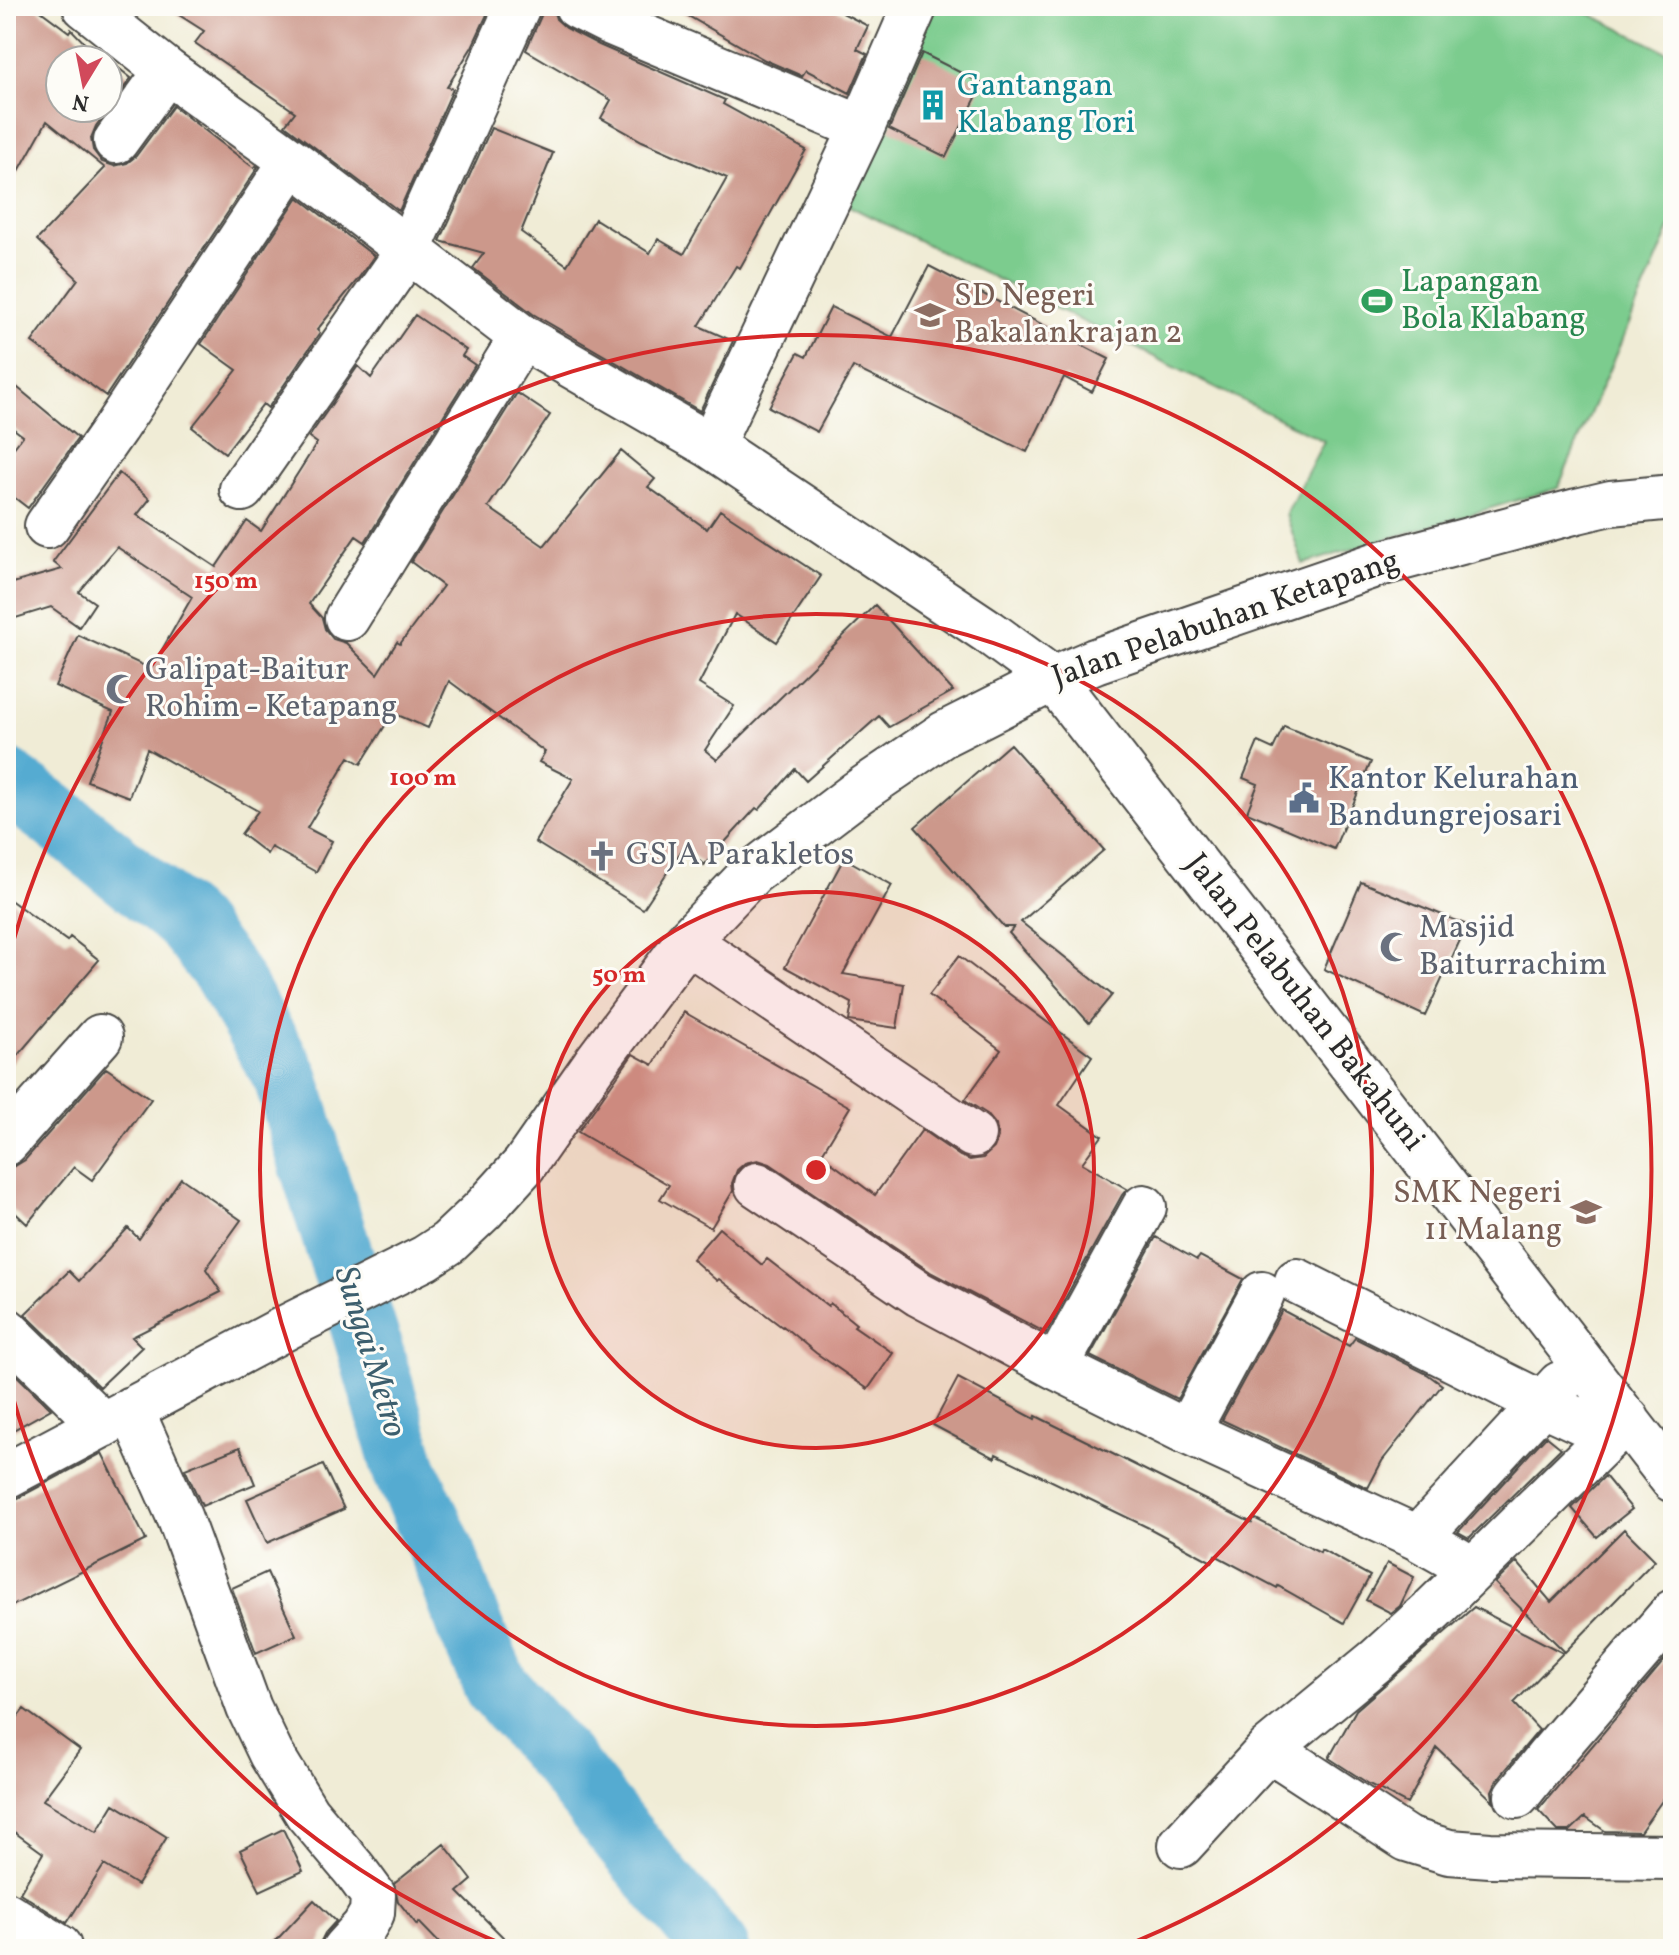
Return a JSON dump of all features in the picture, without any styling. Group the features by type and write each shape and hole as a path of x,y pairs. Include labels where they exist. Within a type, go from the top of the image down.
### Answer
{"street":[{"name":"Jalan Pelabuhan Bakahuni","path":"85,6 522,337 711,446 989,632 1053,679 1581,1362 1619,1427 1673,1480"},
{"path":"242,489 408,251 518,6"},
{"path":"577,6 862,128"},
{"path":"711,446 862,128 915,6"},
{"path":"116,141 167,71"},
{"path":"47,526 292,161"},
{"path":"347,618 522,337"},
{"name":"Jalan Pelabuhan Ketapang","path":"6,1476 289,1326 425,1258 448,1243 524,1165 687,941 752,873 857,793 944,734 1095,661 1375,565 1611,503 1673,497"},
{"path":"687,941 973,1135"},
{"path":"6,1143 100,1037"},
{"path":"757,1185 919,1294 1187,1432 1418,1538 1457,1560"},
{"path":"1056,1367 1144,1207"},
{"path":"1181,1845 1269,1749 1432,1610 1619,1427 1541,1403 1279,1288 1187,1432"},
{"path":"6,1330 117,1417 180,1519 249,1708 271,1754 307,1813 373,1895 372,1913 344,1949"},
{"path":"1418,1538 1581,1362"},
{"path":"1517,1796 1673,1612"},
{"path":"1269,1749 1407,1839 1449,1852 1673,1857"},
{"path":"6,1914 59,1947"}],"green space":[{"path":"931,6 1574,6 1673,55 1673,222 1558,488 1303,564 1286,514 1324,441 843,203"}],"building":[{"path":"6,6 34,6 69,32 71,29 85,44 44,44 45,124 6,194"},
{"path":"165,6 491,6 472,47 447,87 453,89 399,211 285,125 295,112 195,43 204,31"},
{"path":"543,6 552,6 556,19 566,28 725,100 723,104 806,150 740,268 736,266 699,326 733,341 700,411 533,314 473,268 484,253 440,241 491,128 553,153 521,232 567,265 595,219 650,253 658,239 684,254 727,178 642,141 601,118 611,100 526,50"},
{"path":"671,6 829,6 868,26 857,49 867,54 850,93 806,70 802,76 765,60"},
{"name":"Gantangan Klabang Tori","path":"922,53 983,84 946,157 889,129"},
{"path":"124,72 131,78 124,88"},
{"path":"173,106 254,168 258,167 106,396 32,342 78,279 37,240 105,168 51,124 97,124 91,138 93,150 102,162 114,166 127,163 136,156"},
{"path":"298,197 374,256 317,330 320,333 268,408 263,404 225,453 192,427 237,370 201,344"},
{"path":"929,266 1109,359 1092,392 1064,377 1027,452 853,367 817,432 769,407 798,353 806,357 831,307 892,337"},
{"path":"415,315 466,350 462,356 475,365 365,542 356,536 309,604 322,618 325,629 333,639 346,643 377,674 397,642 400,644 443,586 411,562 517,393 550,415 488,507 544,546 621,451 655,479 648,487 707,529 720,510 821,576 777,642 735,614 699,684 734,706 705,750 717,760 875,605 953,691 889,727 879,716 806,781 795,769 704,865 684,847 643,909 535,842 573,779 539,762 545,752 449,681 428,728 393,713 361,764 349,757 307,828 332,841 316,872 271,847 267,854 241,834 258,811 147,749 129,797 87,781 113,712 55,686 78,635 151,669 192,597 117,547 79,592 95,603 79,627 51,607 6,621 6,585 62,569 53,562 119,473 150,499 137,515 216,567 247,521 261,531 317,443 309,437 358,366 371,378"},
{"path":"6,378 78,438 28,508 6,491 6,458 23,436 6,423"},
{"name":"Kantor Kelurahan Bandungrejosari","path":"1284,726 1371,762 1334,849 1247,812 1258,784 1243,778 1258,742 1273,749"},
{"path":"1010,744 1104,850 1021,922 1112,995 1089,1023 1009,933 1014,927 1004,927 915,827"},
{"path":"844,858 892,885 843,974 904,984 897,1028 849,1021 852,1003 785,967"},
{"name":"Masjid Baiturrachim","path":"1361,882 1467,925 1425,1016 1324,969"},
{"path":"6,897 67,941 70,937 99,960 6,1069"},
{"path":"959,956 1092,1056 1059,1105 1102,1136 1082,1163 1127,1189 1046,1333 932,1273 770,1164 758,1160 745,1163 737,1170 732,1183 733,1191 711,1228 660,1199 669,1185 578,1132 633,1054 653,1065 684,1012 850,1107 821,1155 875,1195 922,1130 960,1156 970,1160 983,1158 994,1148 998,1138 996,1125 987,1114 965,1100 1001,1050 929,995"},
{"path":"106,1068 151,1099 92,1180 74,1167 27,1224 6,1204 6,1167 25,1160"},
{"path":"181,1178 241,1220 206,1269 221,1292 132,1337 142,1347 100,1387 25,1314 69,1271 79,1281 128,1228 139,1239"},
{"path":"719,1228 762,1265 767,1259 828,1306 830,1303 856,1324 854,1326 893,1353 868,1389 719,1279 717,1281 692,1259"},
{"path":"1156,1237 1197,1260 1200,1256 1243,1279 1177,1399 1090,1356"},
{"path":"1282,1310 1349,1346 1355,1338 1427,1374 1442,1385 1382,1461 1368,1488 1222,1420"},
{"path":"6,1365 51,1409 6,1434"},
{"path":"958,1378 1035,1419 1036,1416 1252,1523 1254,1518 1320,1552 1321,1549 1370,1576 1344,1623 1215,1555 1212,1562 1149,1528 996,1454 995,1458 933,1425"},
{"path":"1546,1436 1561,1448 1469,1538 1458,1532"},
{"path":"240,1447 255,1484 202,1506 185,1469"},
{"path":"102,1453 146,1540 6,1609 6,1501 18,1498"},
{"path":"323,1465 344,1509 267,1543 247,1499"},
{"path":"1605,1476 1632,1509 1597,1537 1572,1508"},
{"path":"1624,1529 1655,1560 1565,1652 1495,1583 1517,1562 1551,1602"},
{"path":"1387,1563 1414,1577 1400,1606 1391,1613 1366,1600"},
{"path":"267,1572 296,1635 256,1653 232,1588"},
{"path":"1474,1607 1563,1653 1514,1703 1539,1730 1497,1780 1492,1791 1493,1801 1437,1748 1407,1804 1329,1758 1356,1710"},
{"path":"1673,1650 1673,1785 1640,1832 1605,1831 1585,1817 1570,1831 1558,1831 1538,1810"},
{"path":"24,1709 80,1750 43,1800 97,1832 114,1804 167,1837 137,1885 104,1865 67,1923 20,1893 43,1853 6,1826 6,1732"},
{"path":"283,1829 303,1871 260,1891 240,1850"},
{"path":"444,1844 472,1880 458,1892 515,1949 445,1949 419,1922 417,1925 398,1901 394,1884"},
{"path":"314,1900 336,1921 325,1933 320,1949 268,1949"}],"waterway":[{"name":"Sungai Metro","path":"6,781 185,921 225,972 286,1077 405,1470 445,1558 496,1686 717,1949"}],"place":[{"name":"Gantangan Klabang Tori","path":"933,105"},
{"name":"Lapangan Bola Klabang","path":"1377,301"},
{"name":"SD Negeri Bakalankrajan 2","path":"930,315"},
{"name":"Galipat-Baitur Rohim - Ketapang","path":"121,689"},
{"name":"Kantor Kelurahan Bandungrejosari","path":"1304,798"},
{"name":"GSJA Parakletos","path":"602,856"},
{"name":"Masjid Baiturrachim","path":"1395,947"},
{"name":"SMK Negeri 11 Malang","path":"1586,1212"}]}
